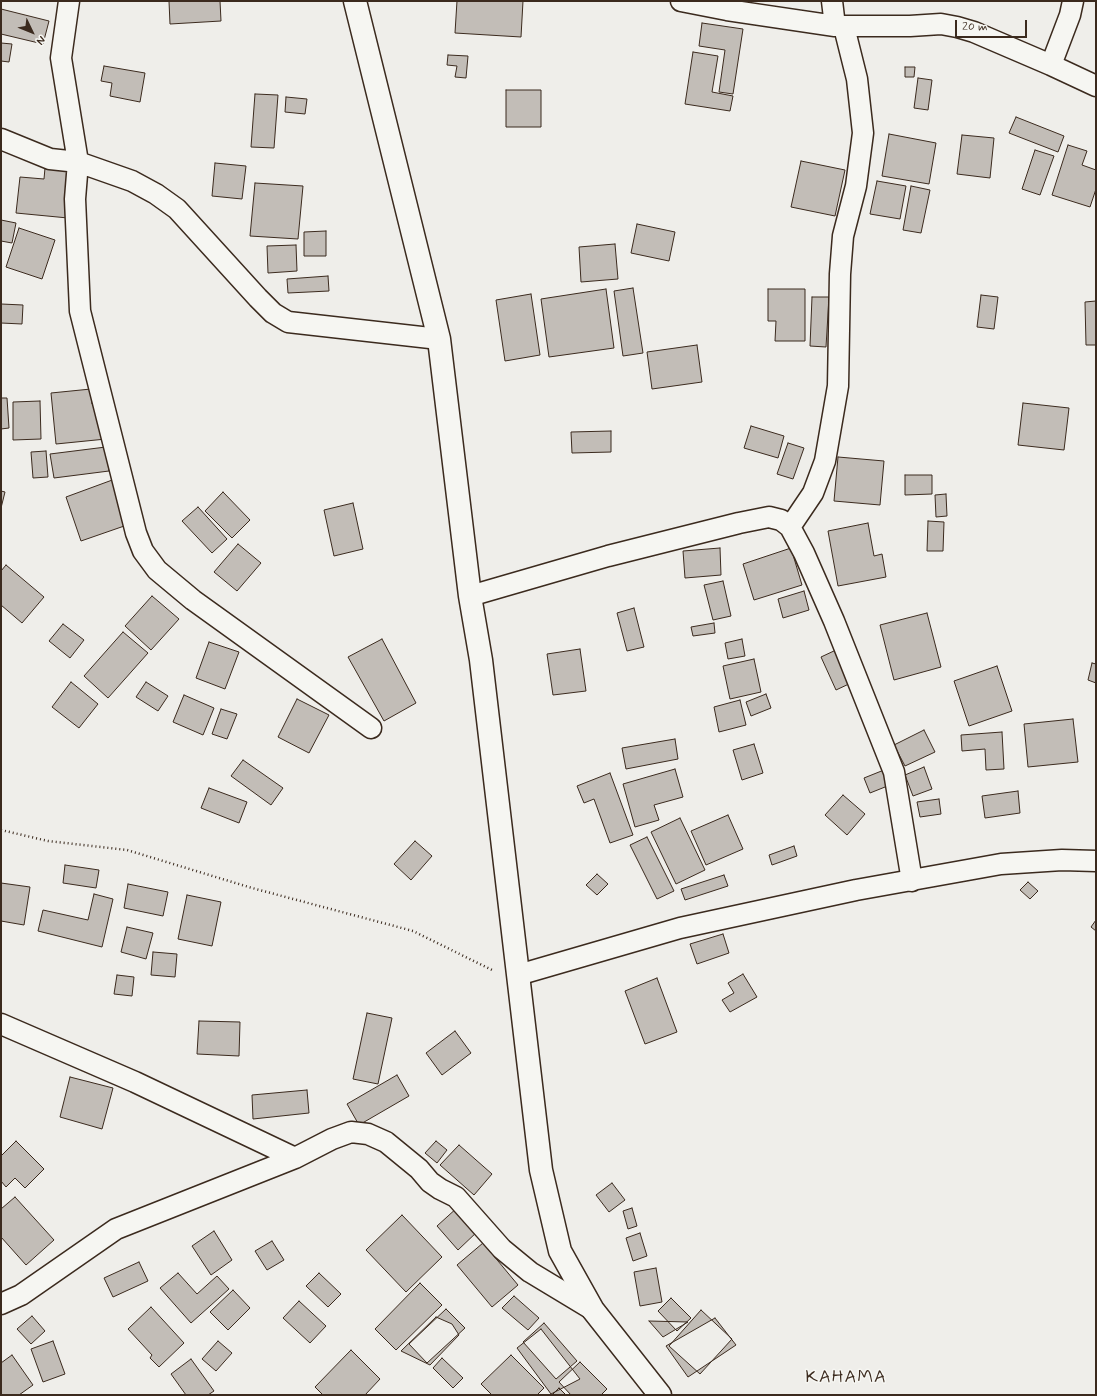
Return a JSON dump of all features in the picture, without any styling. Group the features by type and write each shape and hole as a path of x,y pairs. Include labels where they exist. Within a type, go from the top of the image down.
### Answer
{"main road":[{"path":"355,1 439,339 470,596 481,660 540,1170 560,1251 593,1310 660,1395"}],"street":[{"path":"69,1 61,58 78,162 75,199 80,311 136,533 143,551 157,570 193,600 371,728"},
{"path":"681,1 727,10 840,26 910,26 941,24 952,26 974,32 1051,64 1096,86"},
{"path":"790,527 813,493 824,462 838,386 840,274 844,236 856,186 863,133 857,79 832,1"},
{"path":"1051,64 1070,15 1072,1"},
{"path":"1,140 50,159 78,162 132,181 156,194 177,209 273,313 288,322 439,339"},
{"path":"470,596 608,556 739,523 769,517 781,520 790,527 804,553 834,621 894,772 912,881"},
{"path":"518,980 680,928 856,890 1001,864 1062,860 1096,862"},
{"path":"1,1024 135,1082 294,1158"},
{"path":"1,1304 22,1295 116,1229 294,1158 332,1139 351,1132 368,1134 386,1142 419,1169 430,1182 456,1197 502,1249 530,1272 593,1310"}],"path":[{"path":"1,830 48,841 128,850 252,888 414,930 518,980"}],"building":[{"path":"169,1 220,1 221,21 170,24"},
{"path":"457,1 523,1 521,37 455,33"},
{"path":"1,9 49,21 43,44 1,34"},
{"path":"702,23 743,29 733,94 719,92 725,50 699,46"},
{"path":"1,43 12,44 9,62 1,61"},
{"path":"693,52 718,56 712,92 733,96 730,111 685,104"},
{"path":"448,55 468,56 466,78 455,77 457,66 447,65"},
{"path":"104,66 145,73 140,102 110,96 112,83 101,81"},
{"path":"905,67 915,67 914,77 905,77"},
{"path":"918,78 932,80 928,110 914,108"},
{"path":"506,90 541,90 541,127 506,127"},
{"path":"255,94 278,95 274,148 251,147"},
{"path":"286,97 307,99 305,114 285,112"},
{"path":"1016,117 1064,136 1058,152 1009,133"},
{"path":"889,134 936,143 929,184 882,176"},
{"path":"962,135 994,138 990,178 957,174"},
{"path":"1068,145 1087,151 1082,165 1096,170 1096,189 1090,207 1052,195"},
{"path":"1035,150 1054,156 1040,195 1022,189"},
{"path":"801,161 845,170 835,216 791,207"},
{"path":"215,163 246,166 242,199 212,196"},
{"path":"45,168 73,171 68,218 16,213 20,177 44,179"},
{"path":"877,181 906,186 900,219 870,214"},
{"path":"255,183 303,186 298,239 250,236"},
{"path":"911,186 930,190 921,233 903,230"},
{"path":"1,220 16,223 12,243 1,241"},
{"path":"637,224 675,232 669,261 631,253"},
{"path":"19,228 55,240 42,279 6,267"},
{"path":"326,231 326,256 304,256 304,232"},
{"path":"615,244 618,279 581,282 579,247"},
{"path":"296,245 297,271 268,273 267,246"},
{"path":"328,276 329,291 288,293 287,279"},
{"path":"633,288 643,353 623,356 614,291"},
{"path":"606,289 614,348 549,357 541,299"},
{"path":"768,289 805,289 805,341 775,341 776,321 768,321"},
{"path":"531,294 540,355 505,361 496,300"},
{"path":"981,295 998,297 994,329 977,327"},
{"path":"812,297 829,297 826,347 810,346"},
{"path":"1096,301 1096,345 1086,345 1085,302"},
{"path":"1,304 23,305 22,324 1,323"},
{"path":"697,345 702,382 652,389 647,352"},
{"path":"91,389 92,404 102,403 106,439 56,444 51,393"},
{"path":"1,398 7,398 9,428 1,429"},
{"path":"40,401 41,439 13,440 13,402"},
{"path":"1023,403 1069,408 1064,450 1018,445"},
{"path":"751,426 784,436 778,458 744,448"},
{"path":"611,431 611,452 572,453 571,432"},
{"path":"788,443 804,448 793,479 777,474"},
{"path":"106,447 109,471 54,478 50,454"},
{"path":"46,451 48,477 33,478 31,452"},
{"path":"838,457 884,461 880,505 834,501"},
{"path":"905,475 932,475 932,494 905,495"},
{"path":"115,479 130,524 81,541 66,497"},
{"path":"1,491 5,492 1,508"},
{"path":"223,492 250,520 232,538 205,511"},
{"path":"946,494 947,516 936,517 935,495"},
{"path":"353,503 363,549 334,556 324,510"},
{"path":"198,507 227,539 212,553 182,521"},
{"path":"928,521 944,522 943,551 927,551"},
{"path":"868,523 874,556 882,554 886,577 838,586 828,531"},
{"path":"238,544 261,563 237,591 214,572"},
{"path":"720,548 721,575 685,578 683,551"},
{"path":"791,548 802,585 754,600 743,564"},
{"path":"6,565 44,597 22,623 1,605 1,571"},
{"path":"723,581 731,616 713,620 704,585"},
{"path":"804,591 809,610 783,618 778,599"},
{"path":"152,596 179,619 151,650 125,626"},
{"path":"634,608 644,647 627,651 617,613"},
{"path":"927,613 941,667 894,680 880,625"},
{"path":"714,623 715,633 693,636 691,627"},
{"path":"63,624 84,640 70,658 49,641"},
{"path":"123,632 148,653 108,698 84,676"},
{"path":"382,639 416,703 384,721 348,657"},
{"path":"742,639 745,656 728,659 725,643"},
{"path":"209,642 239,652 225,689 196,678"},
{"path":"580,649 586,691 553,695 547,654"},
{"path":"836,650 851,683 836,690 821,657"},
{"path":"754,659 761,692 730,699 723,666"},
{"path":"1092,663 1096,664 1096,683 1088,680"},
{"path":"997,666 1012,711 969,726 954,681"},
{"path":"71,682 98,704 79,728 52,707"},
{"path":"146,682 168,696 158,711 136,697"},
{"path":"766,694 771,708 751,716 746,702"},
{"path":"184,695 214,708 203,735 173,722"},
{"path":"297,699 329,715 309,753 278,737"},
{"path":"740,700 746,725 719,732 714,707"},
{"path":"221,709 237,714 227,739 212,734"},
{"path":"1073,719 1078,762 1028,767 1024,724"},
{"path":"924,730 935,752 905,766 894,745"},
{"path":"1002,732 1004,769 986,770 985,749 962,751 961,735"},
{"path":"675,739 678,759 626,769 622,748"},
{"path":"754,744 763,773 742,780 733,750"},
{"path":"243,760 283,788 271,805 231,776"},
{"path":"924,767 932,789 913,796 905,775"},
{"path":"675,769 683,797 654,805 659,820 635,827 623,784"},
{"path":"884,770 890,785 870,793 864,778"},
{"path":"610,773 633,835 610,843 594,799 584,803 577,786"},
{"path":"209,788 247,802 239,823 201,808"},
{"path":"1018,791 1020,813 985,818 982,796"},
{"path":"843,795 865,814 847,835 825,815"},
{"path":"939,799 941,814 920,817 917,802"},
{"path":"728,815 743,849 706,865 691,831"},
{"path":"680,818 705,870 676,884 651,832"},
{"path":"647,837 674,891 657,899 630,845"},
{"path":"415,841 432,856 411,880 394,864"},
{"path":"794,846 797,856 772,865 769,855"},
{"path":"65,865 99,870 96,888 63,883"},
{"path":"597,874 608,884 597,895 586,885"},
{"path":"724,875 728,886 685,900 681,889"},
{"path":"1028,882 1038,891 1030,899 1020,890"},
{"path":"1,883 30,887 24,925 1,921"},
{"path":"128,884 168,892 163,916 124,908"},
{"path":"94,894 113,899 102,947 38,931 43,910 88,920"},
{"path":"187,895 221,902 212,946 178,939"},
{"path":"1096,920 1096,931 1091,927"},
{"path":"127,927 153,933 146,959 121,952"},
{"path":"723,934 729,953 697,964 690,944"},
{"path":"153,952 177,954 175,977 151,975"},
{"path":"743,974 757,997 730,1012 722,1000 734,993 728,983"},
{"path":"117,975 134,977 132,996 114,994"},
{"path":"657,978 677,1032 645,1044 625,991"},
{"path":"367,1013 392,1018 378,1084 353,1079"},
{"path":"199,1021 240,1022 239,1056 197,1054"},
{"path":"455,1031 471,1053 442,1075 426,1053"},
{"path":"397,1075 409,1096 359,1125 347,1104"},
{"path":"70,1077 113,1088 102,1129 60,1117"},
{"path":"307,1090 309,1113 253,1119 252,1095"},
{"path":"16,1141 44,1169 25,1188 15,1178 6,1187 1,1181 1,1156"},
{"path":"436,1141 447,1150 437,1163 425,1153"},
{"path":"459,1145 492,1174 474,1195 440,1165"},
{"path":"612,1183 625,1200 609,1212 596,1195"},
{"path":"15,1197 54,1240 26,1265 1,1237 1,1209"},
{"path":"458,1207 479,1230 458,1250 437,1226"},
{"path":"632,1208 637,1226 628,1229 623,1211"},
{"path":"402,1215 442,1257 406,1292 366,1250"},
{"path":"214,1231 232,1260 211,1275 192,1246"},
{"path":"640,1233 647,1256 633,1261 626,1238"},
{"path":"272,1241 284,1260 267,1270 255,1251"},
{"path":"483,1243 518,1285 492,1307 457,1265"},
{"path":"139,1262 148,1281 113,1297 104,1278"},
{"path":"656,1268 662,1302 640,1306 634,1272"},
{"path":"178,1273 197,1294 217,1276 229,1289 191,1323 160,1288"},
{"path":"319,1273 341,1294 328,1307 306,1286"},
{"path":"420,1283 442,1305 396,1350 375,1329"},
{"path":"233,1290 250,1308 228,1330 210,1312"},
{"path":"514,1296 539,1318 528,1330 502,1308"},
{"path":"671,1298 691,1318 677,1331 658,1311"},
{"path":"299,1301 326,1326 310,1343 283,1318"},
{"path":"151,1307 184,1343 159,1367 150,1358 152,1355 128,1329"},
{"path":"446,1309 465,1328 427,1363 409,1344"},
{"path":"701,1310 732,1339 700,1374 669,1346"},
{"path":"32,1316 45,1331 31,1344 17,1329"},
{"path":"436,1317 452,1324 459,1335 430,1365 401,1351"},
{"path":"715,1318 736,1345 688,1377 666,1346"},
{"path":"649,1321 688,1322 663,1337"},
{"path":"544,1323 577,1361 556,1379 523,1342"},
{"path":"541,1329 580,1379 551,1394 517,1348"},
{"path":"53,1341 65,1374 43,1382 31,1349"},
{"path":"218,1341 232,1353 216,1371 202,1359"},
{"path":"351,1350 380,1379 365,1395 323,1395 315,1387"},
{"path":"12,1355 33,1385 19,1395 1,1395 1,1363"},
{"path":"511,1355 544,1388 537,1395 492,1395 481,1384"},
{"path":"442,1358 463,1378 453,1388 433,1368"},
{"path":"191,1359 214,1391 208,1395 186,1395 171,1374"},
{"path":"580,1362 607,1389 601,1395 571,1395 559,1382"},
{"path":"559,1388 566,1395 552,1395"}],"district":[{"name":"KAHAMA","path":"846,1378"}]}
